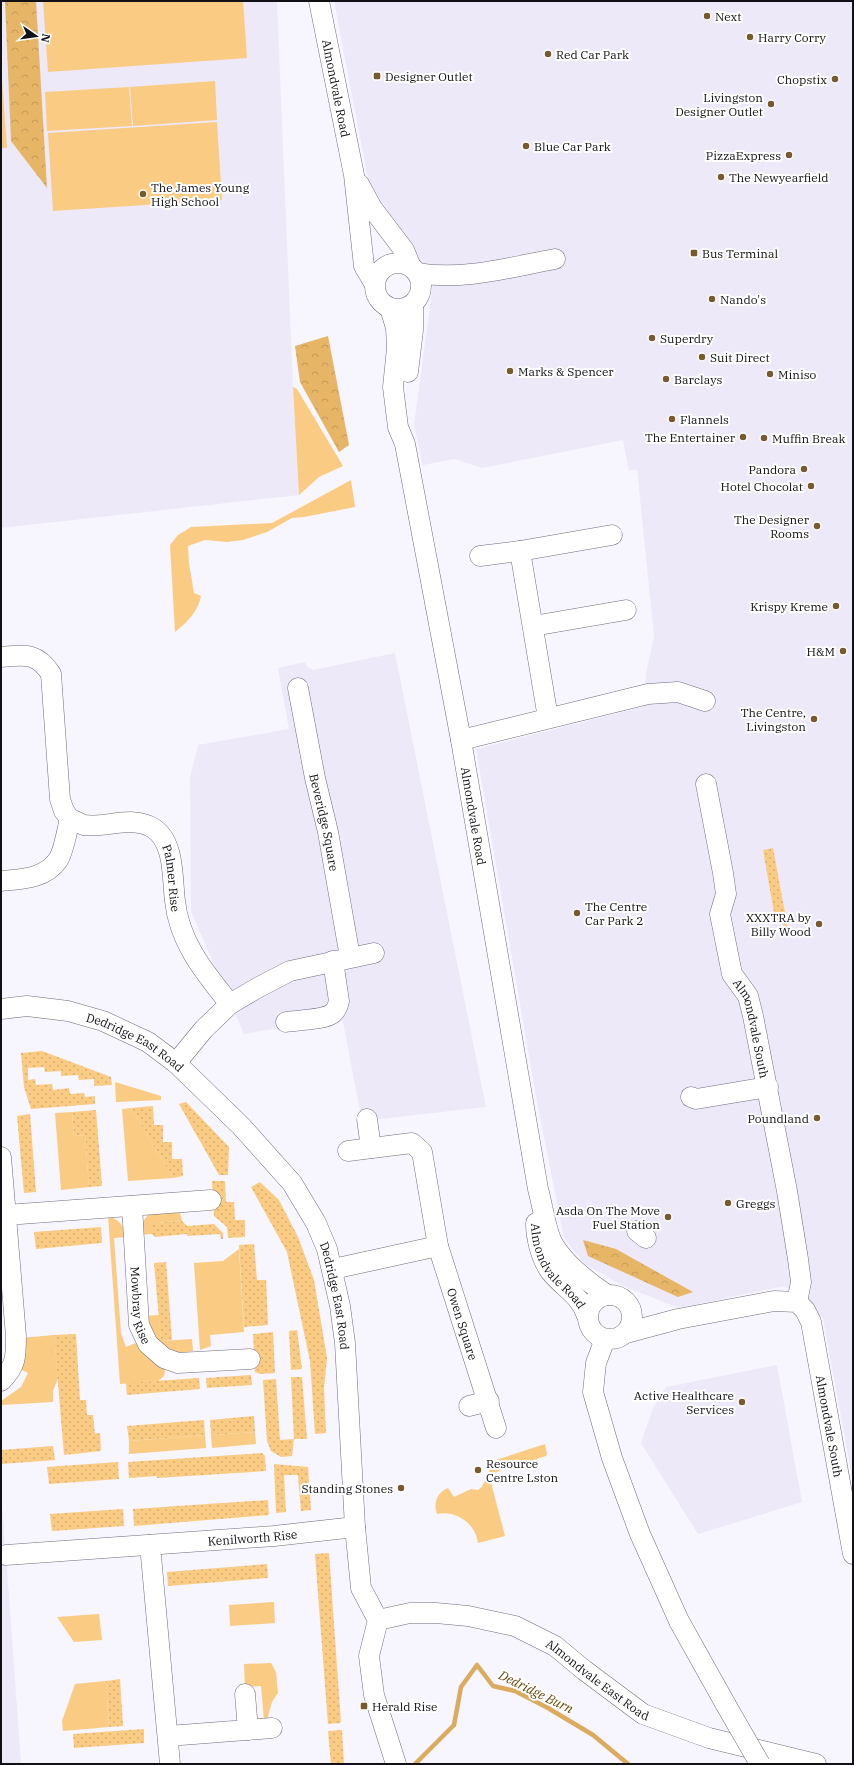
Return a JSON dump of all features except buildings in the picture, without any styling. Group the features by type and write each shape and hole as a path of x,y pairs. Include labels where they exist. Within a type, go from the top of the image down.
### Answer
{"street":[{"name":"Almondvale Road","path":"320,1 354,175 364,266 374,283"},
{"name":"Almondvale Road","path":"354,175 372,208 404,250 415,270"},
{"path":"478,273 443,286 400,310 390,308 380,302 376,296 374,283 378,273 383,268 393,263 403,263 415,270 429,275 478,273 555,259"},
{"path":"415,270 421,287 416,301"},
{"name":"Almondvale Road","path":"405,444 407,382 416,301"},
{"name":"Almondvale Road","path":"390,308 396,328 397,348 393,387 398,427 405,444 461,740 538,1188 552,1242 561,1255 578,1272 607,1295"},
{"path":"480,556 520,551 612,535"},
{"path":"520,551 548,718"},
{"path":"533,626 626,610"},
{"path":"1,657 31,656 44,664 51,674 60,800 64,811 70,818 58,860 43,874 24,879 1,881"},
{"name":"Beveridge Square","path":"286,1022 327,1016 333,1013 337,1008 339,1001 341,959 328,832 315,778 298,688"},
{"path":"461,740 648,694 678,692 705,701"},
{"name":"Almondvale South","path":"706,784 726,894 720,914 732,974 748,996 768,1087 798,1259 801,1282 797,1302 805,1310 811,1322 853,1554"},
{"name":"Palmer Rise","path":"70,818 84,825 140,823 152,827 162,835 167,847 173,872 175,903 181,929 192,954 203,971 230,1004"},
{"path":"176,1063 204,1029 230,1004 290,971 374,953"},
{"name":"Dedridge East Road","path":"1,1009 27,1006 68,1011 103,1021 148,1042 176,1063 241,1126 292,1183 316,1223 327,1249 333,1269 345,1343 355,1527 361,1588 378,1620"},
{"name":"Almondvale South","path":"692,1097 696,1099 768,1087"},
{"name":"Owen Square","path":"367,1119 357,1148 412,1143 422,1152 438,1246 496,1428"},
{"path":"1,1157 16,1336 16,1354 11,1371 1,1381"},
{"name":"Almondvale Road","path":"538,1188 536,1233 541,1252 550,1271 577,1296 584,1306 588,1316"},
{"path":"6,1215 132,1206 189,1210 211,1200"},
{"name":"Mowbray Rise","path":"132,1206 139,1325 148,1344 164,1358 178,1363 250,1359"},
{"path":"333,1269 438,1246"},
{"path":"626,1333 633,1319 632,1311 622,1298 615,1295 607,1295 594,1302 589,1308 588,1324 592,1331 598,1336 612,1340 626,1333 678,1319 774,1300 797,1302"},
{"path":"628,1304 657,1314 678,1319"},
{"path":"605,1339 596,1363 593,1392 612,1458 640,1534 679,1621 760,1764"},
{"path":"469,1406 488,1401"},
{"name":"Kenilworth Rise","path":"6,1555 274,1536 355,1527"},
{"path":"150,1545 170,1764"},
{"name":"Almondvale East Road","path":"378,1620 410,1613 436,1613 468,1616 516,1626 555,1646 584,1670 643,1714 709,1738 816,1764"},
{"path":"378,1620 369,1656 374,1695 395,1759"},
{"path":"245,1694 248,1730"},
{"path":"168,1736 272,1728"}],"shaded area":[{"name":"The James Young High School","path":"1,1 277,1 299,495 1,528"},
{"path":"43,1 243,1 247,58 48,72"},
{"path":"334,1 853,1 853,1482 823,1318 784,1286 679,1308 623,1286 585,1264 564,1238 537,1102 476,749 643,707 646,674 654,636 637,469 629,471 623,440 482,468 455,459 423,465 414,425 433,284 368,179"},
{"path":"1,65 7,148 1,148"},
{"path":"215,81 217,120 133,126 130,87"},
{"path":"129,87 132,126 47,131 45,92"},
{"path":"217,122 222,200 53,211 48,133"},
{"path":"293,387 297,389 343,466 319,477 299,495"},
{"path":"351,480 355,507 292,518 267,532 243,540 227,542 205,540 188,546 194,593 201,596 195,612 175,632 170,545 178,535 191,527 272,523"},
{"path":"395,653 486,1107 362,1121 342,1017 244,1034 191,911 190,778 198,745 289,729 278,668 305,662 306,666 313,670"},
{"path":"773,848 788,929 775,918 763,850"},
{"path":"42,1051 111,1077 112,1085 94,1086 94,1079 79,1080 78,1075 61,1076 61,1071 45,1072 44,1067 28,1068 28,1080 35,1079 36,1085 52,1084 53,1090 69,1088 70,1094 84,1093 85,1097 95,1096 95,1104 31,1109 24,1087 21,1053"},
{"path":"115,1082 161,1096 161,1100 116,1102"},
{"path":"186,1102 229,1147 228,1175 219,1175 179,1104"},
{"path":"153,1106 154,1125 163,1125 163,1142 172,1142 172,1159 182,1159 183,1176 173,1178 131,1108"},
{"path":"131,1108 173,1178 128,1181 122,1109"},
{"path":"96,1110 102,1186 89,1187 85,1135 74,1136 72,1112"},
{"path":"72,1112 74,1136 85,1135 89,1187 61,1190 55,1113"},
{"path":"30,1114 36,1192 24,1193 17,1116"},
{"path":"212,1181 225,1181 226,1202 234,1202 235,1220 245,1220 245,1237 228,1238 227,1227 214,1216"},
{"path":"260,1182 279,1200 298,1237 314,1280 327,1358 324,1388 326,1433 315,1434 310,1361 287,1252 251,1187"},
{"path":"171,1209 180,1213 182,1221 153,1223 152,1234 139,1235 143,1222 149,1214"},
{"path":"108,1216 115,1219 120,1224 124,1229 126,1237 114,1238 121,1333 126,1347 138,1342 166,1366 164,1376 158,1381 120,1384"},
{"path":"182,1221 187,1226 214,1224 223,1233 223,1239 221,1239 220,1234 187,1236 187,1234 155,1237 152,1234 152,1223"},
{"path":"101,1227 102,1243 36,1249 34,1232"},
{"path":"254,1244 257,1280 266,1280 268,1325 244,1327 239,1245"},
{"path":"239,1249 244,1332 210,1335 211,1346 200,1350 194,1263 223,1261"},
{"path":"166,1262 172,1340 161,1341 154,1263"},
{"path":"159,1315 161,1341 192,1339 193,1351 180,1353 171,1351 149,1332 145,1316"},
{"path":"297,1330 302,1369 291,1370 289,1331"},
{"path":"273,1332 275,1373 260,1374 255,1372 253,1334"},
{"path":"76,1334 80,1400 86,1400 87,1415 93,1415 95,1434 100,1433 101,1451 64,1455 54,1335"},
{"path":"54,1335 58,1378 53,1391 53,1402 1,1405 1,1401 21,1387 28,1373 18,1368 21,1338"},
{"path":"777,1365 802,1502 698,1534 641,1443 653,1408 666,1387"},
{"path":"251,1375 252,1385 207,1388 206,1378"},
{"path":"291,1377 302,1377 307,1439 294,1439"},
{"path":"199,1378 200,1389 127,1395 126,1383"},
{"path":"276,1379 280,1440 294,1439 292,1456 281,1457 271,1451 267,1441 263,1380"},
{"path":"254,1416 255,1432 211,1435 210,1420"},
{"path":"204,1420 205,1435 129,1441 127,1426"},
{"path":"255,1432 256,1444 212,1448 211,1435"},
{"path":"205,1435 206,1448 129,1454 129,1441"},
{"path":"545,1444 546,1456 490,1474 487,1463"},
{"path":"53,1446 55,1460 1,1464 1,1450"},
{"path":"262,1453 265,1456 266,1471 157,1478 157,1476 129,1478 128,1462"},
{"path":"118,1462 119,1479 49,1484 47,1467"},
{"path":"274,1464 308,1467 311,1510 301,1511 298,1475 284,1475 286,1512 276,1513"},
{"path":"490,1479 505,1536 478,1543 474,1531 467,1522 458,1516 442,1513 437,1514 435,1506 441,1492 448,1488 454,1497 471,1489 478,1490 482,1487 484,1482"},
{"path":"1,1493 6,1555 21,1764 1,1764"},
{"path":"268,1500 269,1515 134,1526 133,1509"},
{"path":"123,1509 124,1526 52,1531 50,1514"},
{"path":"329,1553 341,1723 328,1724 315,1554"},
{"path":"267,1564 268,1578 168,1586 167,1572"},
{"path":"274,1602 275,1623 230,1626 229,1605"},
{"path":"99,1614 102,1640 74,1642 57,1617"},
{"path":"271,1663 276,1672 278,1693 272,1702 267,1720 264,1720 261,1686 245,1687 244,1664"},
{"path":"120,1679 123,1726 109,1727 106,1681"},
{"path":"106,1681 109,1727 63,1731 62,1721 75,1684"},
{"path":"144,1729 144,1743 74,1748 73,1734"},
{"path":"342,1730 344,1764 331,1764 328,1731"}],"green space":[{"path":"5,1 36,1 47,188 11,141"},
{"path":"328,336 349,445 339,452 300,382 295,346"},
{"path":"583,1240 616,1249 693,1292 678,1297 588,1256"}],"waterway":[{"name":"Dedridge Burn","path":"415,1764 454,1725 461,1687 477,1665 493,1686 515,1691 548,1708 593,1735 628,1764"}],"place":[{"name":"Next","path":"707,16"},
{"name":"Harry Corry","path":"750,37"},
{"name":"Red Car Park","path":"548,54"},
{"name":"Designer Outlet","path":"377,76"},
{"name":"Chopstix","path":"835,79"},
{"name":"Livingston Designer Outlet","path":"771,104"},
{"name":"Blue Car Park","path":"526,146"},
{"name":"PizzaExpress","path":"789,155"},
{"name":"The Newyearfield","path":"721,177"},
{"name":"The James Young High School","path":"143,194"},
{"name":"Bus Terminal","path":"694,253"},
{"name":"Nando's","path":"712,299"},
{"name":"Superdry","path":"652,338"},
{"name":"Suit Direct","path":"702,357"},
{"name":"Marks & Spencer","path":"510,371"},
{"name":"Miniso","path":"770,374"},
{"name":"Barclays","path":"666,379"},
{"name":"Flannels","path":"672,419"},
{"name":"The Entertainer","path":"743,437"},
{"name":"Muffin Break","path":"764,438"},
{"name":"Pandora","path":"804,469"},
{"name":"Hotel Chocolat","path":"811,486"},
{"name":"The Designer Rooms","path":"817,526"},
{"name":"Krispy Kreme","path":"836,606"},
{"name":"H&M","path":"843,651"},
{"name":"The Centre, Livingston","path":"814,719"},
{"name":"The Centre Car Park 2","path":"577,913"},
{"name":"XXXTRA by Billy Wood","path":"819,924"},
{"name":"Poundland","path":"817,1118"},
{"name":"Greggs","path":"728,1203"},
{"name":"Asda On The Move Fuel Station","path":"668,1217"},
{"name":"Active Healthcare Services","path":"742,1402"},
{"name":"Resource Centre Lston","path":"478,1470"},
{"name":"Standing Stones","path":"401,1488"},
{"name":"Herald Rise","path":"364,1706"}]}
